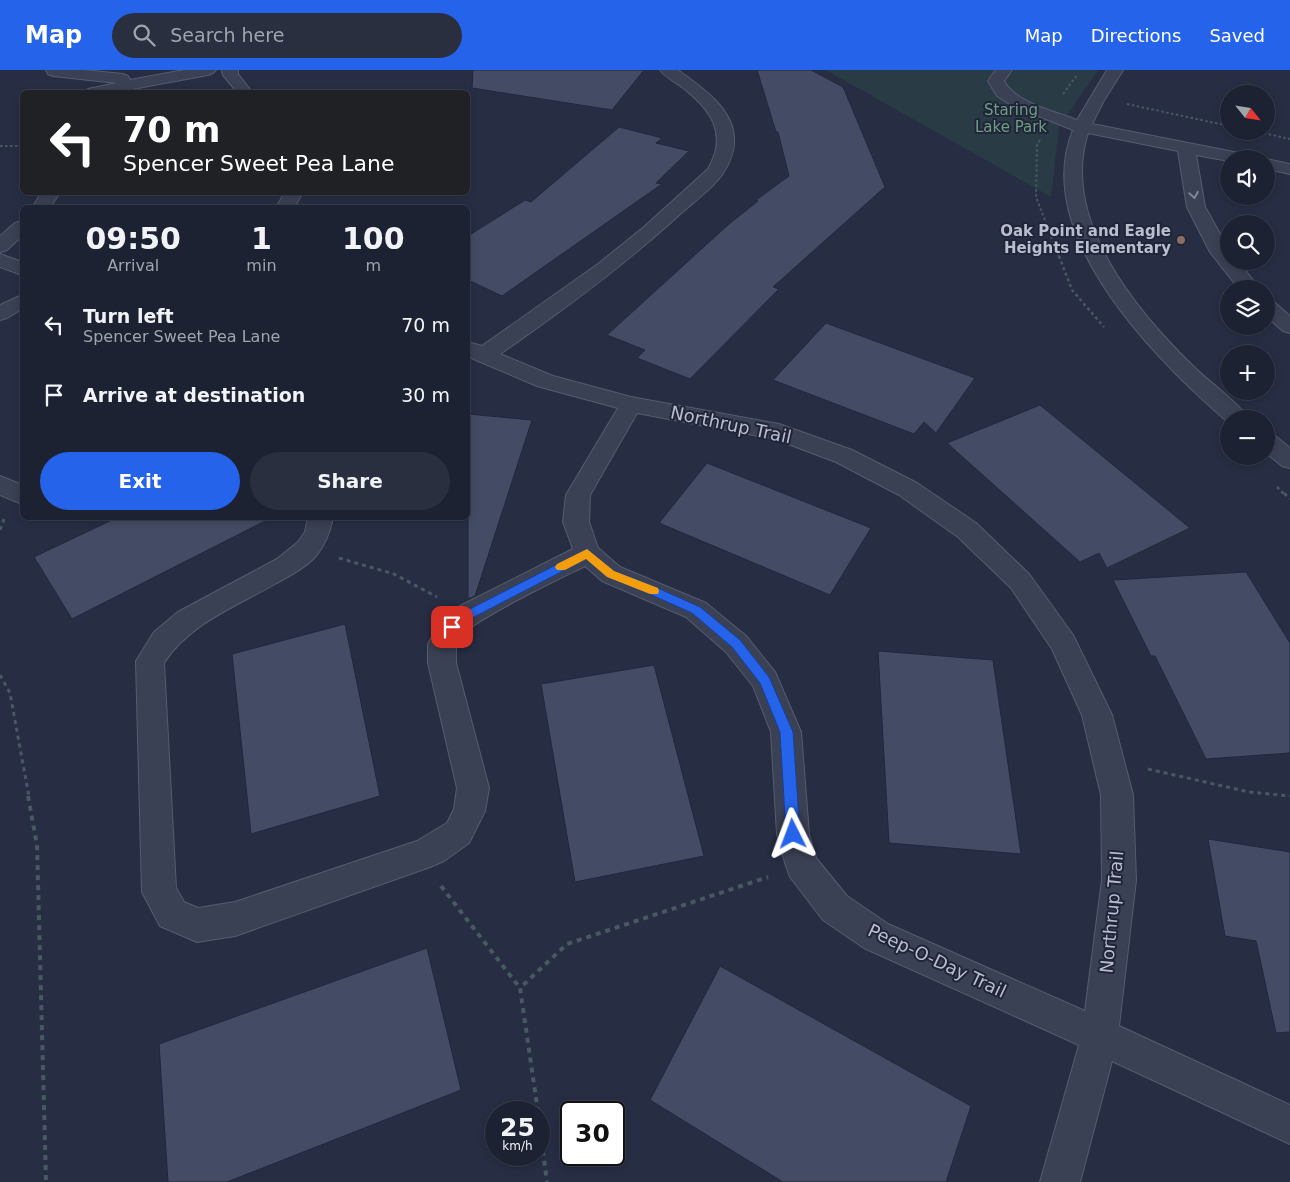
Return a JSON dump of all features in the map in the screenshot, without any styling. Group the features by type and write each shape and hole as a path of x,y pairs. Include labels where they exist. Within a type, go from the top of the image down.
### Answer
{"street":[{"path":"105,90 208,70"},
{"path":"230,70 231,75 243,90"},
{"path":"476,351 570,296 641,241 714,172 725,154 726,136 721,119 687,83 668,70"},
{"path":"1004,70 996,80 1003,93 1035,110 1081,127 1220,154"},
{"path":"1115,70 1096,98 1081,127 1072,161 1075,199 1089,244 1116,292 1161,346 1228,410"},
{"path":"53,71 148,82"},
{"path":"1186,147 1196,207 1220,252 1243,280"},
{"path":"1275,166 1290,169"},
{"path":"0,246 20,229"},
{"path":"0,260 20,267"},
{"path":"0,314 20,302"},
{"path":"1275,313 1290,327"},
{"name":"Northrup Trail","path":"476,351 545,380 632,404 779,432 844,456 908,489 967,530 1020,581 1063,643 1097,715 1117,795 1118,880 1100,1036 1060,1182"},
{"name":"Peep-O-Day Trail","path":"632,404 578,495 576,522 587,553 611,574 696,610 736,644 765,680 786,732 793,834 802,866 835,908 876,936 1100,1036 1290,1125"},
{"path":"1275,448 1290,460"},
{"path":"0,485 20,494"},
{"path":"320,520 317,533 307,548 286,566 188,620 164,640 150,661 160,892 172,914 197,925 235,919 418,856 433,850 458,833 469,810 473,788 442,663 442,644 452,627 470,614 587,553"}],"path":[{"path":"1124,104 1220,124"},
{"path":"1275,136 1290,139"},
{"path":"0,146 20,146"},
{"path":"307,548 394,574 470,614"},
{"path":"0,674 10,693 37,845 46,1182"},
{"path":"1108,760 1249,792 1290,796"},
{"path":"418,856 520,988 536,1101"},
{"path":"520,988 567,944 802,866"},
{"path":"545,1166 547,1182"}],"green space":[{"name":"Staring Lake Park","path":"826,70 1098,70 1059,127 1051,197"}],"building":[{"path":"473,70 644,70 612,110 472,88"},
{"path":"757,70 811,70 843,87 885,187 773,287 779,289 690,379 637,358 645,350 607,335 729,224 758,201 756,200 789,176 778,132 776,132"},
{"path":"619,127 662,138 656,143 689,151 656,183 662,184 502,296 470,281 470,235 525,200 531,202"},
{"path":"826,323 975,378 936,433 924,422 914,434 773,380"},
{"path":"1040,405 1190,528 1107,568 1099,553 1080,562 947,443"},
{"path":"470,414 532,420 475,596 468,598"},
{"path":"707,463 871,528 830,595 659,523"},
{"path":"112,520 267,520 72,619 34,557"},
{"path":"1246,572 1290,643 1290,753 1206,759 1155,656 1151,656 1113,580"},
{"path":"345,624 380,796 251,834 232,654"},
{"path":"878,651 993,660 1021,854 889,843"},
{"path":"654,665 704,856 575,882 541,684"},
{"path":"1208,839 1290,852 1290,1032 1276,1033 1256,941 1225,936"},
{"path":"427,948 461,1090 227,1182 168,1182 159,1044"},
{"path":"720,966 971,1106 946,1182 783,1182 650,1100"}],"slow traffic":[{"path":"561,567 587,553 611,574 654,591"}],"place":[{"name":"Oak Point and Eagle Heights Elementary","path":"1181,240"}],"route":[{"path":"452,627 470,614 587,553 611,574 696,610 736,644 765,680 786,732 793,834"}]}
